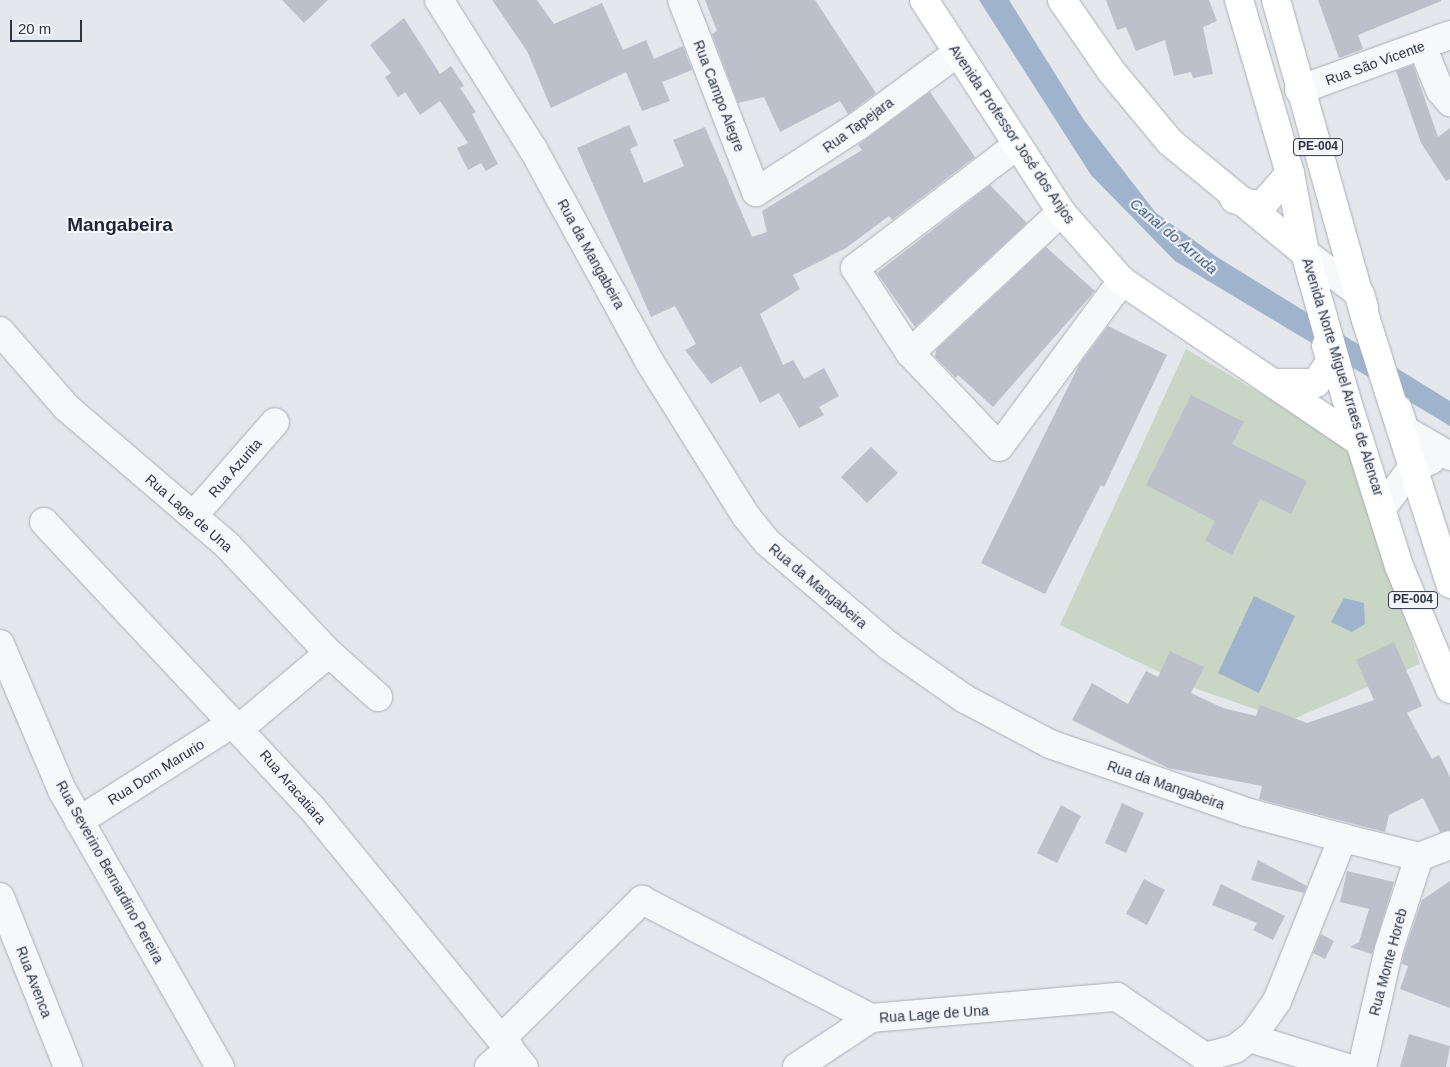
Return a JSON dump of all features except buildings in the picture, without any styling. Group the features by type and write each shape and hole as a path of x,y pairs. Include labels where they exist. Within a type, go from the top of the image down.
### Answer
{"main road":[{"name":"Avenida Professor José dos Anjos","path":"924,0 1016,146 1061,212 1122,281 1192,331 1279,383 1360,442"},
{"path":"1062,0 1110,71 1170,142 1234,198 1300,250 1331,362 1316,383 1279,383"},
{"name":"Avenida Norte Miguel Arraes de Alencar","path":"1239,0 1290,173 1300,250 1316,294 1346,398 1399,566 1450,689"},
{"name":"PE-004","path":"1276,0 1299,90 1399,419 1412,468 1450,584"},
{"path":"1234,198 1254,205 1265,202 1290,173"}],"street":[{"name":"Rua da Mangabeira","path":"439,0 533,149 702,450 768,543 890,646 1006,723 1050,744 1246,812 1419,857"},
{"name":"Rua Campo Alegre","path":"682,0 756,192"},
{"name":"Rua São Vicente","path":"1299,90 1450,35"},
{"path":"1422,46 1440,90 1450,102"},
{"name":"Rua Tapejara","path":"756,192 858,126 957,53"},
{"path":"1016,146 855,268 910,353 999,447 1122,281"},
{"path":"910,353 1061,212"},
{"path":"1300,250 1360,294"},
{"name":"Rua Lage de Una","path":"0,330 66,406 194,515 329,653 378,697"},
{"path":"1399,419 1448,455"},
{"name":"Rua Azurita","path":"194,515 275,422"},
{"path":"1382,508 1412,468 1448,455"},
{"name":"Rua Aracatiara","path":"44,522 237,725 311,807 512,1051"},
{"name":"Rua Severino Bernardino Pereira","path":"0,644 79,821 220,1067"},
{"name":"Rua Dom Marurio","path":"79,821 237,725 329,653"},
{"path":"1201,1062 1217,1057 1250,1038 1277,1001 1343,838"},
{"path":"1419,857 1450,845"},
{"name":"Rua Monte Horeb","path":"1362,1067 1389,949 1419,857"},
{"name":"Rua Avenca","path":"0,897 68,1067"},
{"name":"Rua Lage de Una","path":"512,1051 642,900 871,1018 1117,998 1201,1062"},
{"path":"796,1067 871,1018"},
{"path":"1250,1038 1344,1067"},
{"path":"489,1067 512,1051"}],"green space":[{"path":"1186,349 1352,448 1420,664 1289,721 1191,687 1060,625"}],"water":[{"name":"Canal do Arruda","path":"979,0 1009,0 1084,120 1156,213 1217,257 1450,401 1450,426 1175,261 1091,175"},
{"path":"1254,596 1295,616 1259,693 1218,673"},
{"path":"1344,598 1364,603 1365,624 1352,632 1331,622"}],"district":[{"name":"Mangabeira","path":"120,225"}]}
